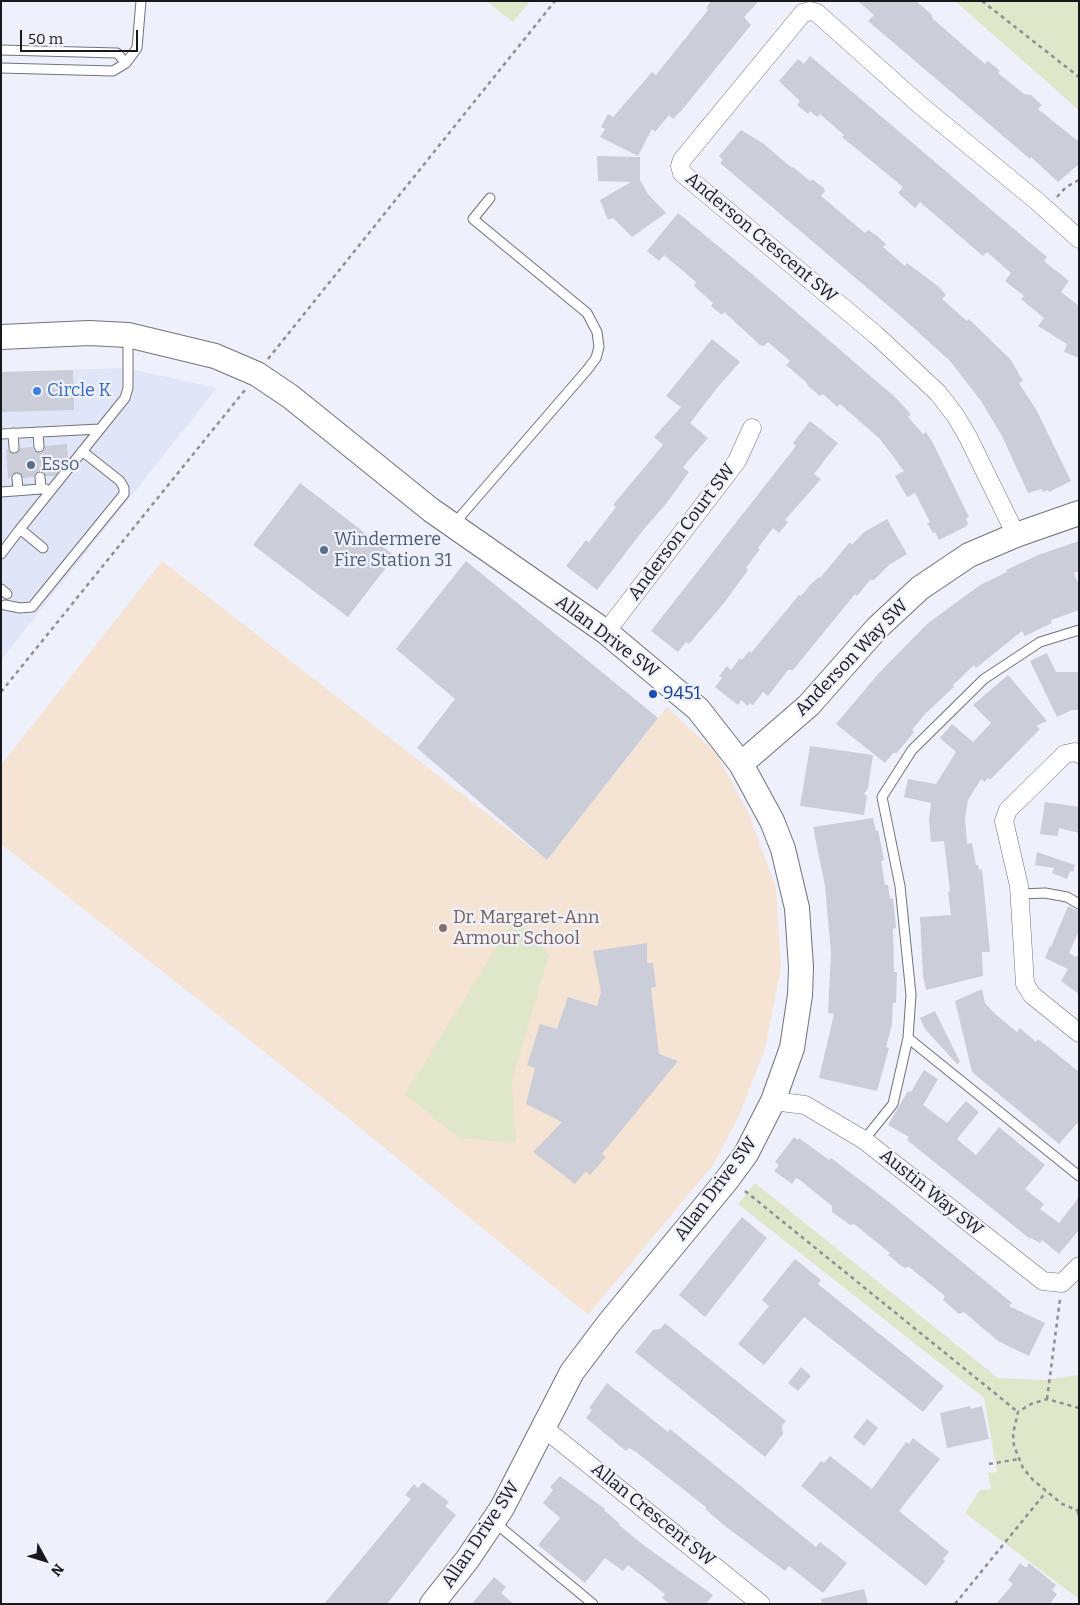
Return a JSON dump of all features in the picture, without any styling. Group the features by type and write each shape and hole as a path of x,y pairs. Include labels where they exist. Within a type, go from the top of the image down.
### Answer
{"street":[{"name":"Anderson Crescent SW","path":"1016,535 968,437 955,415 938,393 876,335 682,174 680,166 682,160 803,13 810,11 817,13 920,105 1038,202 1079,239"},
{"name":"Allan Drive SW","path":"1,337 89,334 128,335 215,356 256,374 290,397 453,525 606,632 698,709 742,764 776,830 783,849 797,908 801,967 797,1023 786,1068 773,1101 746,1154 726,1181 609,1323 572,1372 517,1482 493,1522 467,1560 432,1604"},
{"name":"Anderson Court SW","path":"606,632 736,461 752,428"},
{"name":"Anderson Way SW","path":"742,764 809,705 877,628 920,588 969,555 1016,535 1079,513"},
{"path":"1079,754 1075,752 1065,754 1008,810 1004,822 1020,894 1025,984 1032,995 1079,1033"},
{"name":"Austin Way SW","path":"773,1101 805,1105 864,1140 1031,1273 1043,1281 1062,1283"},
{"path":"1062,1283 1079,1266"},
{"name":"Allan Crescent SW","path":"544,1428 761,1604"}],"lane":[{"path":"1,68 113,71 126,63 137,48 141,1"},
{"path":"1,50 116,53 126,63"},
{"path":"50,68 51,52"},
{"path":"453,525 587,370 596,358 599,347 597,332 587,313 473,219 490,198"},
{"path":"1,554 125,398 128,388 128,335"},
{"path":"1,434 100,429"},
{"path":"38,432 39,446"},
{"path":"13,433 14,448"},
{"path":"4,605 20,608 32,607 124,494 124,488 120,482 82,451"},
{"path":"40,477 41,489"},
{"path":"17,478 18,490"},
{"path":"1,492 53,488"},
{"path":"20,529 43,548"},
{"path":"864,1140 892,1104 908,1038 911,995 900,886 882,797 912,750 984,679 1040,642 1079,630"},
{"path":"1020,894 1045,893 1067,897 1079,904"},
{"path":"908,1038 1079,1176"},
{"path":"493,1522 593,1604"}],"path":[{"path":"1,692 555,1"},
{"path":"982,1 1079,77"},
{"path":"1054,202 1066,187 1079,180"},
{"path":"745,1191 1018,1412"},
{"path":"1047,1399 1062,1283"},
{"path":"1079,1408 1047,1399 1031,1404 1018,1412 1013,1434 1023,1468 1046,1492 1078,1511 1079,1518"},
{"path":"989,1464 1019,1459"},
{"path":"955,1604 1046,1492"}],"shaded area":[{"path":"126,368 217,388 1,660 1,372"},
{"name":"Dr. Margaret-Ann Armour School","path":"162,561 547,860 667,707 716,753 749,814 776,888 781,968 765,1049 739,1116 713,1165 588,1315 348,1118 1,844 1,765"}],"green space":[{"path":"486,1 530,1 513,22"},
{"path":"955,1 1079,1 1079,110"},
{"path":"516,916 549,955 512,1080 516,1143 459,1138 405,1094"},
{"path":"755,1183 998,1378 1044,1380 1079,1375 1079,1599 965,1513 980,1490 991,1489 988,1473 997,1472 984,1398 738,1204"}],"building":[{"path":"711,1 759,1 744,17 751,25 682,110 673,119 669,115 655,132 652,129 638,156 600,137 605,129 601,127 608,114 613,117 652,72 656,75 708,10 706,8"},
{"path":"858,1 916,1 931,14 933,19 985,64 988,61 1000,71 998,73 1024,94 1031,95 1042,105 1038,109 1079,142 1079,164 1058,182 1031,157 1030,159 868,21 874,15"},
{"path":"810,56 1047,257 1044,261 1069,281 1061,292 1079,306 1079,358 1064,352 1067,344 1038,326 1044,318 1021,299 1024,296 1005,281 1011,273 987,252 983,256 920,202 915,208 898,193 903,187 842,137 844,135 820,114 817,117 810,111 808,114 797,105 800,101 779,81 798,59 804,64"},
{"path":"741,130 764,144 810,181 812,179 824,188 825,191 821,196 865,233 868,230 876,235 886,244 883,247 905,266 907,263 939,287 946,295 942,299 967,321 969,319 1011,360 1023,381 1019,383 1037,411 1071,481 1049,492 1048,490 1043,492 1042,489 1028,493 1002,436 981,401 950,361 898,314 720,163 723,160 719,156"},
{"path":"597,156 640,157 640,180 648,194 666,213 632,237 613,218 608,220 600,200 631,182 598,181"},
{"path":"678,213 896,398 911,414 908,417 923,434 926,432 933,443 969,517 966,518 968,524 965,527 939,540 927,523 930,522 915,493 907,497 895,476 904,471 880,439 840,404 837,407 823,394 820,396 808,386 806,382 786,365 790,361 768,342 764,346 760,345 724,312 722,315 711,306 713,303 694,286 696,282 664,255 659,261 647,251"},
{"path":"712,339 740,362 690,423 708,438 683,467 689,472 666,504 644,529 597,590 566,566 586,540 589,542 616,507 613,505 663,445 654,437 681,407 666,396"},
{"name":"Circle K","path":"73,370 74,410 1,412 1,372"},
{"path":"810,421 838,443 814,474 821,479 785,520 788,522 779,533 773,528 746,568 748,570 724,603 689,644 686,642 678,652 651,631 796,446 793,443"},
{"path":"67,444 68,459 55,476 46,476 40,471 36,472 34,477 23,478 17,472 8,479 6,449 15,454 20,448 33,447 34,451 40,453 44,450 45,446"},
{"name":"Windermere Fire Station 31","path":"300,483 395,556 348,617 253,545"},
{"path":"887,519 907,554 889,565 874,580 870,580 857,596 855,594 793,670 788,670 768,696 763,692 753,705 750,703 748,706 741,700 738,705 715,687 722,678 719,676 727,666 731,670 740,658 742,660 749,651 751,653 799,595 801,596 810,585 820,578 850,542 852,545 863,533"},
{"path":"1079,541 1079,571 1074,573 1079,586 1079,610 1051,620 1052,623 1025,636 1022,631 976,668 974,665 925,714 912,730 914,732 897,753 893,753 885,763 836,724 878,674 927,624 980,585 1007,572 1006,570 1038,555"},
{"path":"466,561 658,718 547,860 417,748 455,699 396,649"},
{"path":"1047,653 1056,672 1078,672 1079,710 1072,710 1057,717 1030,661"},
{"path":"1008,675 1047,721 1036,726 1040,729 990,780 988,778 985,782 981,779 968,800 965,818 967,844 972,843 976,865 978,865 979,870 982,869 990,952 982,952 983,976 926,990 923,976 920,917 951,915 948,892 950,891 944,841 931,842 929,820 931,803 904,797 908,779 936,784 956,752 940,738 952,724 973,742 991,723 973,705"},
{"path":"810,746 873,755 868,788 864,794 867,796 864,815 800,806"},
{"path":"1045,802 1079,807 1079,833 1059,828 1058,836 1040,834"},
{"path":"873,818 876,831 878,830 884,860 881,861 885,885 888,885 890,899 893,898 896,928 893,929 894,972 897,972 896,1003 893,1002 892,1025 886,1047 889,1048 877,1091 819,1078 834,1014 828,1013 831,953 825,886 813,827"},
{"path":"1037,852 1075,865 1073,872 1070,871 1067,879 1052,873 1054,868 1035,865"},
{"path":"1068,906 1079,911 1079,931 1069,953 1076,957 1079,954 1079,994 1061,981 1068,969 1045,958"},
{"path":"647,943 647,963 653,963 656,987 651,988 659,1054 678,1061 602,1154 606,1157 590,1175 586,1171 575,1184 533,1152 562,1122 526,1104 535,1068 527,1065 540,1024 557,1029 568,997 597,1006 601,992 593,951"},
{"path":"982,989 985,1003 995,1014 1017,1032 1020,1028 1036,1042 1038,1039 1079,1072 1079,1121 1059,1144 972,1072 955,1001"},
{"path":"935,1011 960,1062 957,1064 925,1029 920,1018"},
{"path":"924,1070 938,1079 923,1105 947,1123 966,1101 979,1112 957,1139 976,1155 999,1127 1045,1165 1025,1189 1044,1204 1040,1209 1059,1223 1079,1197 1079,1230 1059,1254 1042,1240 1040,1243 1030,1239 907,1140 909,1137 888,1125 908,1091 911,1092"},
{"path":"794,1137 798,1140 799,1138 829,1160 831,1158 889,1202 1012,1303 1009,1306 1045,1323 1029,1356 998,1341 964,1312 959,1314 943,1300 945,1296 909,1267 904,1268 888,1255 890,1253 854,1224 850,1225 832,1212 832,1206 800,1180 796,1178 792,1184 774,1171 779,1165 775,1162"},
{"path":"742,1217 767,1238 705,1317 679,1295"},
{"path":"795,1259 821,1280 818,1284 944,1386 923,1412 804,1317 764,1365 738,1344 769,1306 762,1300"},
{"path":"665,1323 786,1421 782,1426 783,1434 765,1457 635,1352 653,1330 660,1329"},
{"path":"801,1367 811,1376 798,1391 788,1383"},
{"path":"607,1383 668,1432 670,1429 816,1547 820,1542 847,1563 823,1593 789,1566 785,1571 725,1526 705,1509 707,1508 636,1452 629,1448 626,1451 586,1418 592,1410 589,1408"},
{"path":"970,1406 971,1409 982,1406 989,1439 947,1448 940,1413"},
{"path":"867,1419 878,1428 864,1446 853,1437"},
{"path":"913,1438 940,1459 899,1511 949,1552 943,1559 945,1561 926,1586 801,1486 821,1461 824,1463 830,1456 872,1489 906,1442 909,1444"},
{"path":"560,1476 605,1509 619,1525 646,1547 713,1595 706,1604 670,1604 662,1598 665,1594 628,1565 623,1571 605,1558 585,1583 538,1545 560,1518 543,1503 553,1490 550,1487"},
{"path":"423,1482 449,1502 445,1506 456,1515 387,1604 324,1604 411,1499 405,1495 414,1484 418,1488"},
{"path":"1020,1563 1026,1568 1029,1563 1056,1585 1052,1590 1057,1594 1050,1604 996,1604 1013,1584 1008,1580"},
{"path":"494,1577 506,1587 501,1593 514,1604 472,1604"},
{"path":"864,1589 868,1604 822,1604 821,1599"}],"place":[{"name":"Circle K","path":"37,391"},
{"name":"Esso","path":"31,465"},
{"name":"Windermere Fire Station 31","path":"324,550"},
{"name":"9451","path":"653,694"},
{"name":"Dr. Margaret-Ann Armour School","path":"443,928"}]}
